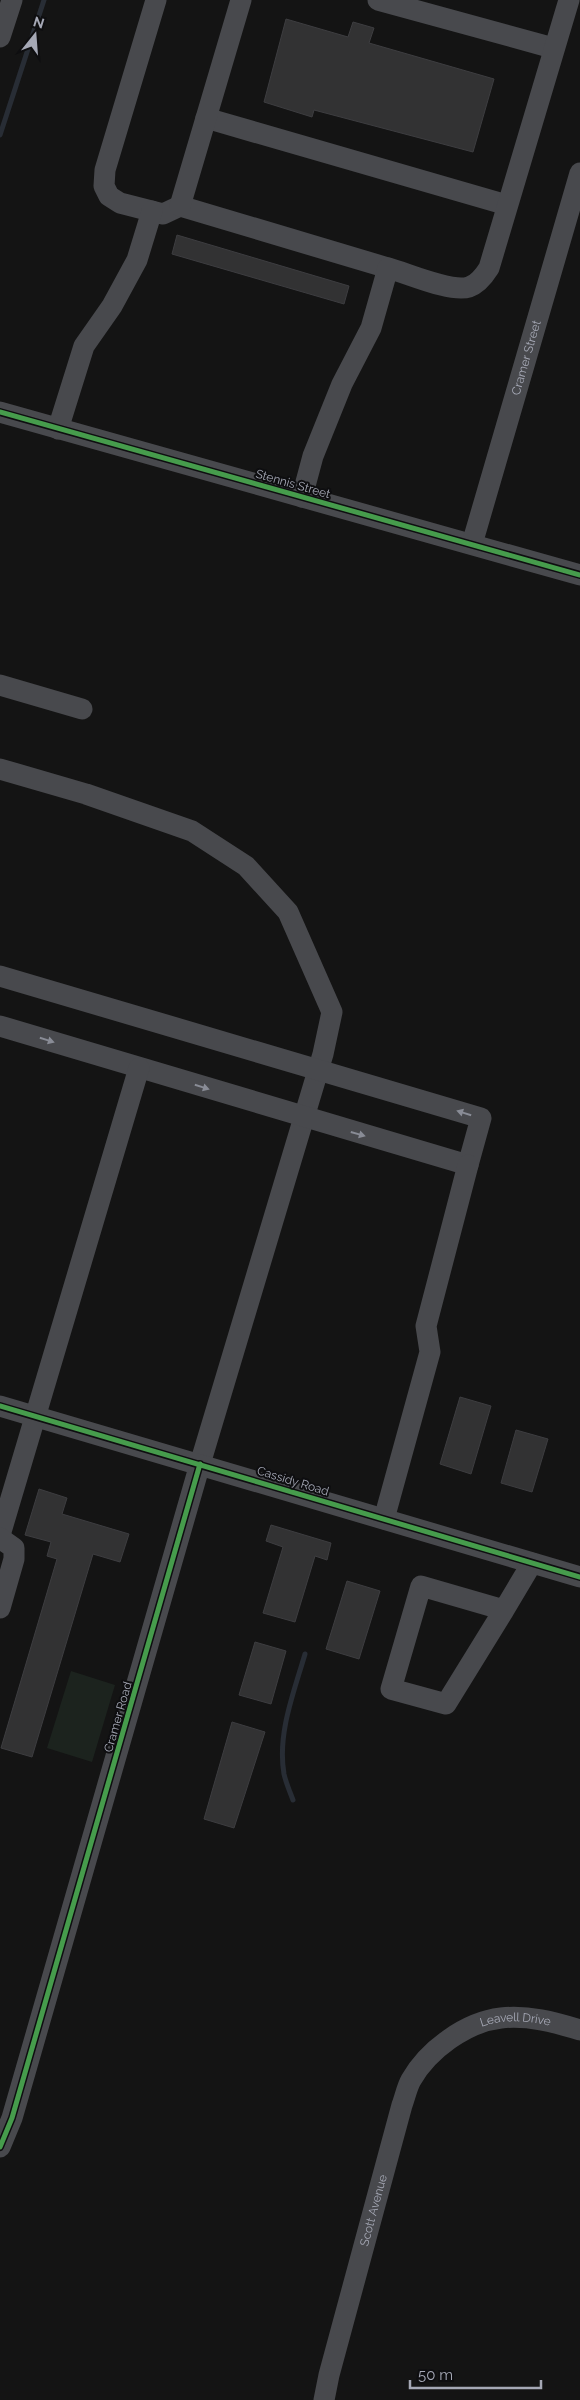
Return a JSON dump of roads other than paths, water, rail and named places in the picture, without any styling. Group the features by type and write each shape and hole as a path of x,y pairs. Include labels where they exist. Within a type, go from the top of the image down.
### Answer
{"street":[{"path":"0,38 12,0"},
{"path":"156,0 105,170 104,186 109,196 120,203 163,214 180,206 456,288 469,287 480,280 489,268 568,0"},
{"path":"180,206 241,0"},
{"path":"378,0 553,48"},
{"path":"206,118 507,205"},
{"name":"Cramer Street","path":"472,544 580,173"},
{"path":"58,429 84,346 112,306 137,260 152,211"},
{"path":"302,497 314,456 342,384 371,328 388,268"},
{"name":"Stennis Street","path":"0,412 580,575"},
{"path":"0,685 82,709"},
{"name":"Cramer Road","path":"0,768 86,794 192,831 246,866 288,912 332,1012 318,1070 200,1464 18,2099 0,2146"},
{"path":"0,976 481,1118 426,1326 430,1352 384,1519"},
{"path":"0,1026 304,1118 468,1165"},
{"path":"0,1608 14,1559 14,1548 0,1536 139,1068"},
{"name":"Cassidy Road","path":"0,1406 580,1577"},
{"path":"504,1610 421,1586 391,1689 446,1704 504,1610 532,1563"},
{"name":"Leavell Drive","path":"453,2037 475,2025 500,2018 527,2018 580,2030"},
{"name":"Scott Avenue","path":"324,2400 329,2375 402,2105 411,2080 433,2052 453,2037"}],"waterway":[{"path":"0,135 44,0"},
{"path":"293,1800 284,1774 283,1744 288,1713 305,1654"}]}
